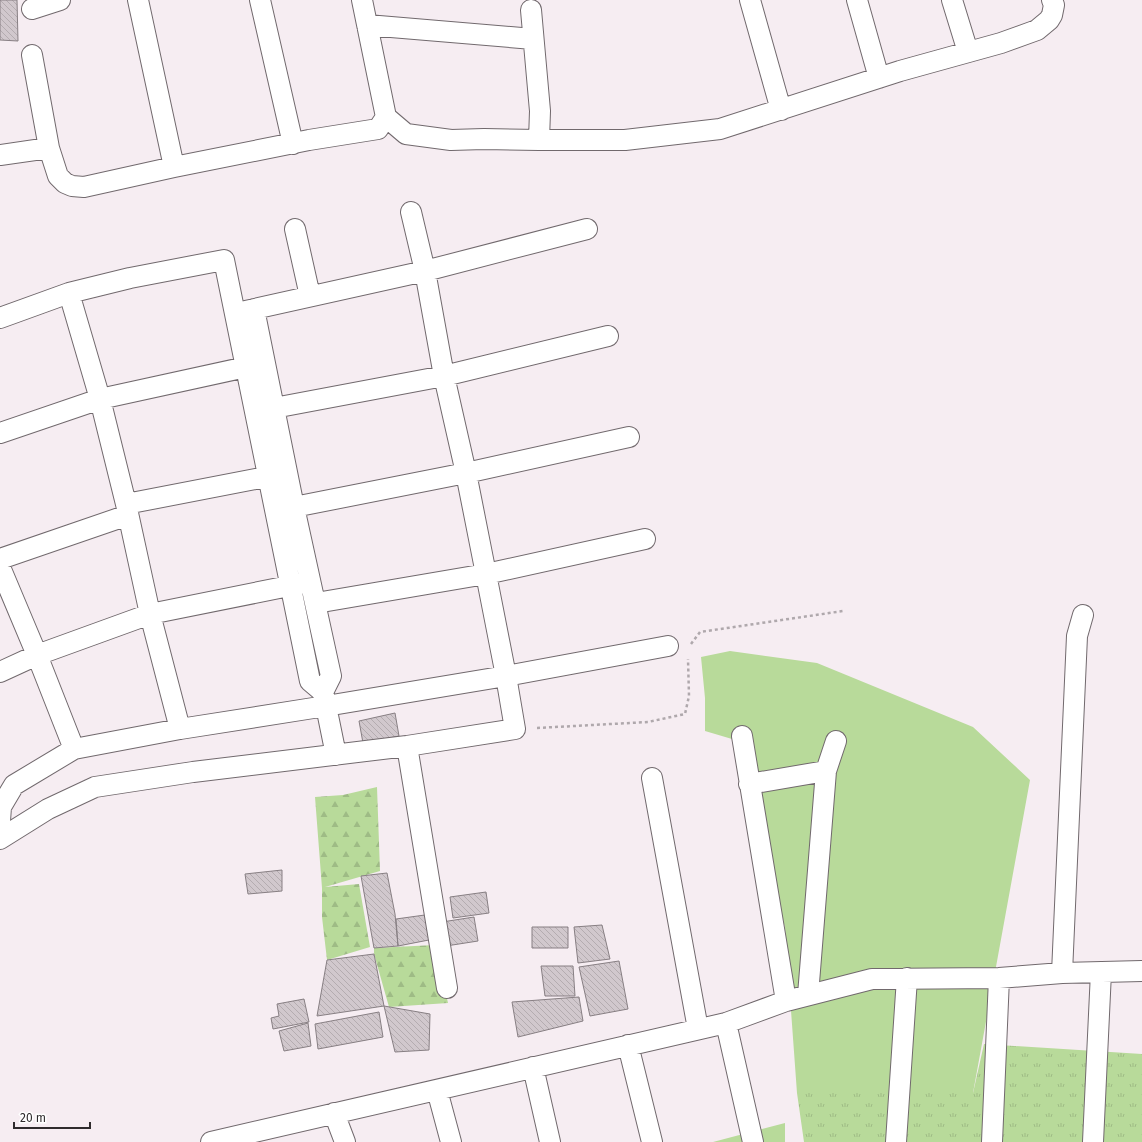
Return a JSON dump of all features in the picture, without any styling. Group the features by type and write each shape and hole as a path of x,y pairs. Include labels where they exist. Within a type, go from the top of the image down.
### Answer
{"street":[{"path":"32,9 60,0"},
{"path":"138,0 174,166"},
{"path":"260,0 293,144"},
{"path":"362,0 386,116 406,134 451,140 625,140 720,129 879,78 1001,43 1042,27 1049,20 1054,10 1052,0"},
{"path":"750,0 781,110"},
{"path":"857,0 879,78"},
{"path":"952,0 968,52"},
{"path":"531,10 540,111 539,140"},
{"path":"367,24 533,39"},
{"path":"32,55 49,148 58,176 65,183 72,186 84,187 174,166 378,129 386,116"},
{"path":"0,155 49,148"},
{"path":"0,839 48,809 95,787 193,772 407,746 515,729 466,473 444,376 426,271 411,212"},
{"path":"245,311 426,271 587,228"},
{"path":"295,229 310,296"},
{"path":"0,318 69,293 130,278 224,260 245,311 256,365 268,477 310,681 325,699 336,755"},
{"path":"69,293 100,398 150,614 180,729"},
{"path":"274,408 444,376 608,336"},
{"path":"0,433 100,398 256,365"},
{"path":"256,365 274,408 294,507 316,603 331,676 325,699"},
{"path":"294,507 466,473 629,437"},
{"path":"0,559 127,510 288,473"},
{"path":"316,603 486,574 645,539"},
{"path":"0,567 74,749"},
{"path":"0,672 37,655 150,614 311,581"},
{"path":"1062,973 1077,636 1082,615"},
{"path":"0,821 2,807 14,785 74,749 325,699 506,676 668,646"},
{"path":"742,736 786,1001"},
{"path":"808,995 826,771 836,741"},
{"path":"407,746 447,988"},
{"path":"749,784 826,771"},
{"path":"652,778 698,1029"},
{"path":"211,1142 698,1029 726,1022 786,1001 872,979 999,978 1062,973 1142,971"},
{"path":"1093,1142 1101,972"},
{"path":"896,1142 907,978"},
{"path":"992,1142 999,978"},
{"path":"726,1022 753,1142"},
{"path":"628,1045 652,1142"},
{"path":"533,1067 550,1142"},
{"path":"437,1090 451,1142"},
{"path":"334,1113 345,1142"}],"path":[{"path":"689,649 691,643 700,632 843,611"},
{"path":"515,729 648,722 685,714 689,696 688,655"}],"green space":[{"path":"730,651 817,663 973,727 1030,780 973,1093 797,1093 785,928 751,776 732,739 705,731 705,698 701,657"},
{"path":"377,787 380,871 325,887 359,884 370,947 327,960 322,917 322,888 315,797 343,795"},
{"path":"435,945 448,1003 389,1007 374,954 374,948"},
{"path":"984,1044 1142,1054 1142,1142 804,1142 797,1093 973,1093"},
{"path":"785,1123 785,1142 713,1142"}],"building":[{"path":"0,0 17,0 18,41 0,40"},
{"path":"395,713 399,736 363,743 359,721"},
{"path":"282,870 282,891 248,894 245,874"},
{"path":"387,873 395,914 398,946 374,948 361,876"},
{"path":"486,892 489,913 453,918 450,897"},
{"path":"432,914 434,939 398,946 396,919"},
{"path":"474,917 478,941 446,946 442,922"},
{"path":"602,925 610,959 578,963 574,927"},
{"path":"532,927 568,927 568,948 532,948"},
{"path":"374,954 384,1006 317,1016 327,960"},
{"path":"619,961 628,1009 590,1016 579,967"},
{"path":"541,966 573,966 575,996 545,996"},
{"path":"579,997 583,1021 518,1037 512,1002"},
{"path":"304,999 309,1022 273,1029 271,1018 279,1016 277,1004"},
{"path":"384,1006 430,1014 429,1050 395,1052"},
{"path":"379,1012 383,1037 318,1049 315,1024"},
{"path":"308,1023 311,1046 284,1051 279,1031"}]}
